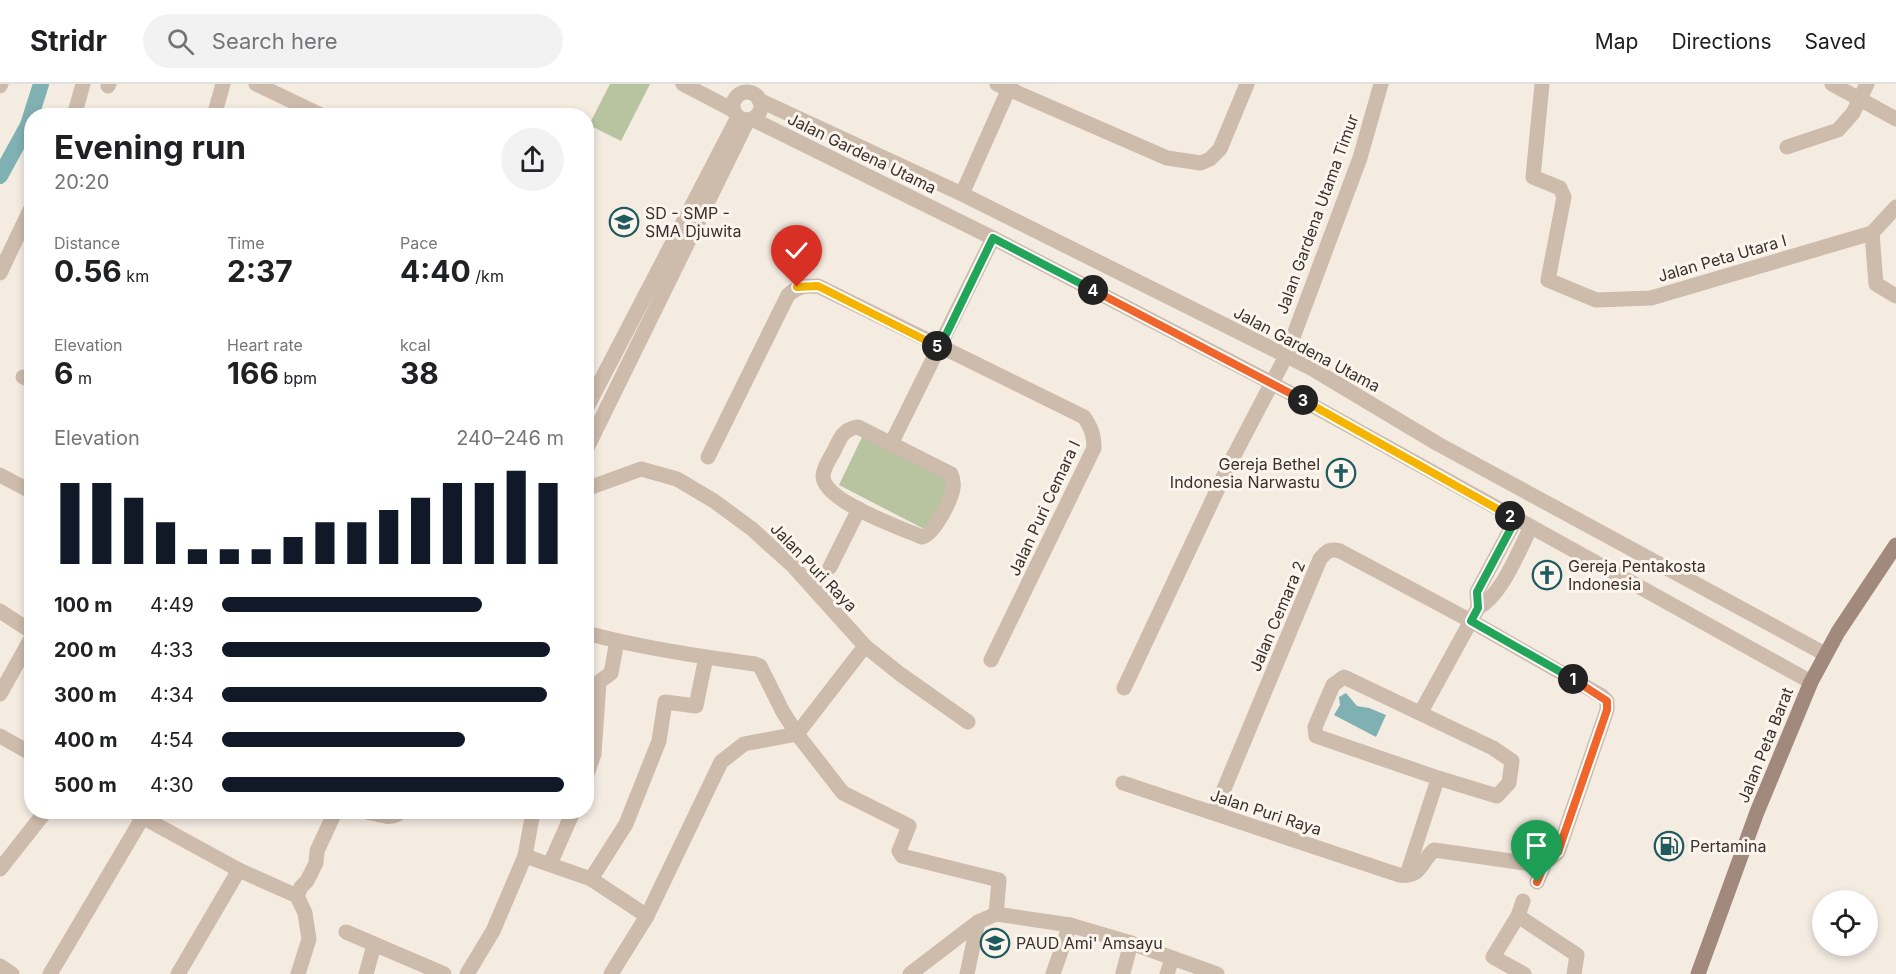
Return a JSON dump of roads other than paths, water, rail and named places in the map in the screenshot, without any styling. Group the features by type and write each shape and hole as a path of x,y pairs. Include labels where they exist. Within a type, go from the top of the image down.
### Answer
{"main road":[{"name":"Jalan Peta Barat","path":"1698,974 1765,791 1811,682 1825,654 1896,545"}],"street":[{"path":"76,108 83,84"},
{"path":"216,108 223,84"},
{"path":"256,84 306,108"},
{"name":"Jalan Gardena Utama","path":"683,84 743,117 993,238 1272,383 1811,682"},
{"path":"962,194 1006,86 1167,158 1201,163 1210,159 1220,149 1246,84"},
{"name":"Jalan Gardena Utama Timur","path":"1124,688 1229,465 1286,356 1360,158 1381,84"},
{"name":"Jalan Peta Utara I","path":"1542,84 1533,177 1560,188 1564,197 1548,280 1596,300 1651,298 1872,233"},
{"path":"1832,84 1896,119"},
{"path":"1787,147 1838,130 1853,112 1867,84"},
{"path":"594,394 743,117 759,113 747,90 738,94 733,102 743,117"},
{"name":"Jalan Gardena Utama","path":"747,90 1311,368 1438,444 1825,654"},
{"path":"594,433 743,117"},
{"path":"1896,207 1872,233 1876,284 1896,296"},
{"path":"0,273 24,223"},
{"path":"891,444 993,238"},
{"name":"Jalan Puri Cemara I","path":"708,457 788,295 797,287 818,286 1084,417 1091,426 1094,448 992,660"},
{"path":"858,427 951,474 952,493 933,530 922,537 859,509 833,493 825,486 823,478 823,473 843,432 850,428 858,427"},
{"name":"Jalan Puri Raya","path":"594,486 641,469 677,479 714,501 752,529 793,566 865,645 900,674 968,722"},
{"path":"0,475 24,488"},
{"path":"830,567 859,509"},
{"path":"1475,615 1477,592 1516,519"},
{"path":"1421,712 1475,615 1495,593 1531,527"},
{"name":"Jalan Cemara 2","path":"1214,813 1320,559 1326,552 1332,549 1340,551 1475,615"},
{"path":"0,611 24,628"},
{"path":"1475,615 1607,701 1607,710 1558,852 1545,863 1537,882"},
{"path":"594,635 760,666 797,734 843,793 909,826 899,851 902,856 999,880 996,914"},
{"path":"594,754 599,682 611,673 617,641"},
{"path":"611,974 647,916 721,762 744,744 797,734 865,645"},
{"path":"0,694 24,649"},
{"path":"591,879 626,824 659,741 665,702 696,706 706,657"},
{"path":"1344,677 1421,712 1493,748 1512,761 1509,783 1497,796 1316,736 1315,727 1333,685 1344,677"},
{"path":"0,736 24,750"},
{"path":"1402,876 1438,778"},
{"name":"Jalan Puri Raya","path":"1123,783 1402,876"},
{"path":"0,869 39,819"},
{"path":"50,974 135,819"},
{"path":"147,819 238,870 299,891"},
{"path":"299,891 316,863 317,852 332,819"},
{"path":"467,974 493,931 525,856 532,819"},
{"path":"550,864 570,819"},
{"path":"1402,876 1419,871 1428,855 1434,850 1532,864 1545,863"},
{"path":"525,856 591,879 647,916"},
{"path":"178,974 238,870"},
{"path":"298,974 309,939 299,891"},
{"path":"1523,901 1518,916 1493,957 1524,974"},
{"path":"910,974 978,922 996,914 1070,925 1131,943 1217,974"},
{"path":"1518,916 1577,955 1574,974"},
{"path":"968,974 978,922"},
{"path":"1053,974 1070,925"},
{"path":"346,932 444,974"},
{"path":"1122,973 1131,943"},
{"path":"366,974 374,945"},
{"path":"1167,974 1172,959"},
{"path":"0,966 12,974"}],"water":[{"path":"1346,693 1357,706 1386,715 1376,737 1334,715 1340,705 1339,697"}],"waterway":[{"path":"33,108 41,84"},
{"path":"0,176 24,132"}],"place":[{"name":"SD - SMP - SMA Djuwita","path":"624,222"},
{"name":"Gereja Bethel Indonesia Narwastu","path":"1341,473"},
{"name":"Gereja Pentakosta Indonesia","path":"1547,575"},
{"name":"Pertamina","path":"1669,846"},
{"name":"PAUD Ami' Amsayu","path":"995,943"}]}
